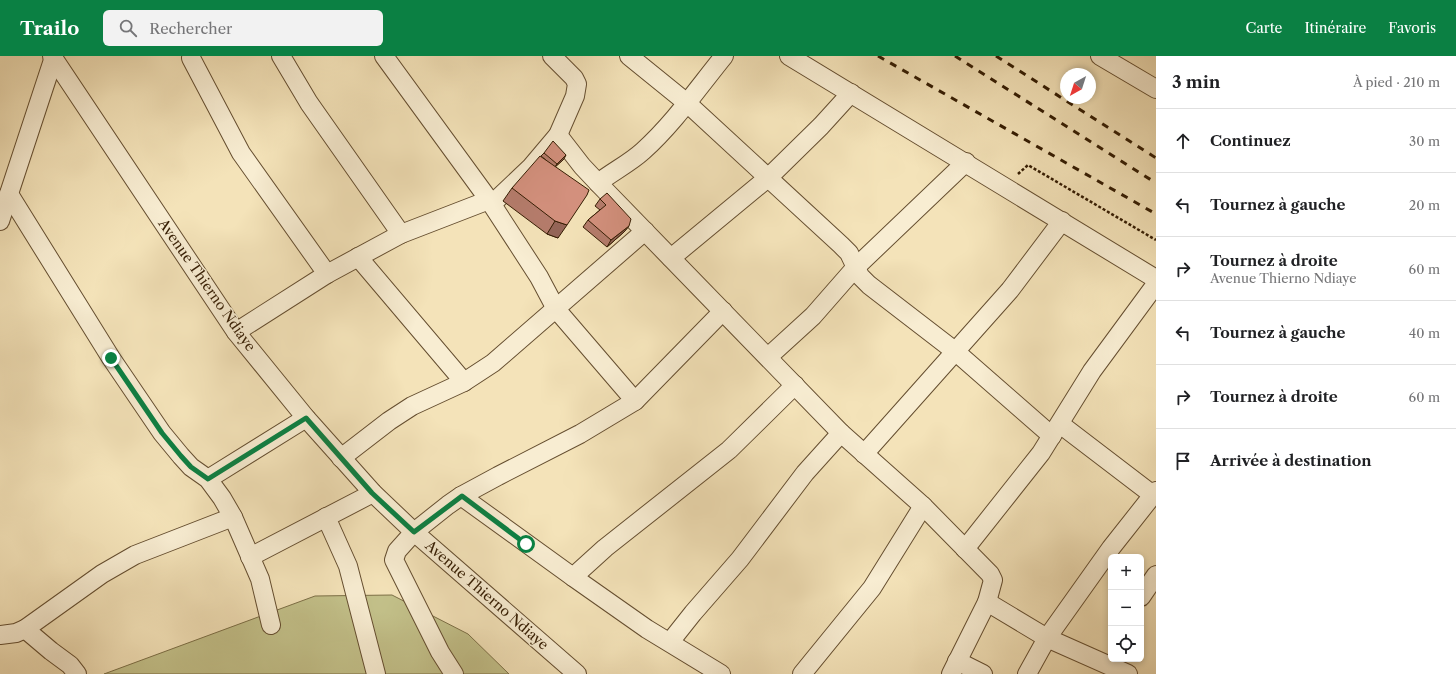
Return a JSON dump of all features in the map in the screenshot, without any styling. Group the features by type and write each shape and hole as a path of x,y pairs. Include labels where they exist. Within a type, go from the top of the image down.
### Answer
{"street":[{"path":"281,56 309,104 401,234"},
{"path":"384,56 491,202 539,277 556,309 635,401"},
{"path":"236,332 327,274 401,234 491,202 531,167 558,135 576,96 577,84 574,78 552,56"},
{"path":"629,56 687,103 841,245 849,254 860,276 869,285 1056,430 1154,493 1111,548 1047,638 1027,674"},
{"path":"598,183 642,152 660,134 687,103 724,56"},
{"path":"789,56 966,162 1156,279"},
{"path":"1100,56 1156,89"},
{"path":"0,221 53,57"},
{"name":"Avenue Thierno Ndiaye","path":"53,57 236,332 306,418 372,493 414,532 577,674"},
{"path":"191,58 241,153 327,274"},
{"path":"671,258 769,177 851,94"},
{"path":"558,135 582,166 598,183 841,432 923,506 990,574 993,580 987,602 954,668 983,674"},
{"path":"768,357 813,316 855,268 966,162"},
{"path":"9,194 111,358 162,433 191,467 208,479 222,498 233,517 260,579 271,625"},
{"path":"864,454 1010,290 1062,221"},
{"path":"341,458 389,421 412,406 464,382 501,356 645,231"},
{"path":"358,257 464,382"},
{"path":"965,549 1056,430 1092,371 1156,284"},
{"path":"454,674 440,652 394,560 397,551 414,532 462,496 626,408 659,379 723,311"},
{"path":"573,577 605,548 729,450 795,385"},
{"path":"208,479 306,418"},
{"path":"670,642 740,559 805,473 841,432"},
{"path":"250,557 372,493"},
{"path":"462,496 624,614 721,674"},
{"path":"802,674 872,588 923,506"},
{"path":"0,635 16,633 25,629 102,574 135,555 233,517"},
{"path":"326,517 348,566 376,674"},
{"path":"1144,593 1156,575"},
{"path":"987,602 1047,638 1108,657"},
{"path":"25,629 70,665 77,674"},
{"path":"1114,662 1128,674"}],"path":[{"path":"1028,165 1156,240"}],"shaded area":[{"path":"392,595 468,634 509,674 104,674 315,596"}],"building":[{"path":"553,141 566,155 557,164 544,153"},
{"path":"540,156 589,190 567,225 555,221 512,188"},
{"path":"607,193 631,219 629,226 611,240 588,220 606,205 600,199"}],"railway":[{"path":"878,56 1156,214"},
{"path":"955,56 1156,183"},
{"path":"996,56 1156,158"}],"route":[{"path":"111,358 162,433 191,467 208,479 306,418 372,493 414,532 462,496 526,544"}]}
